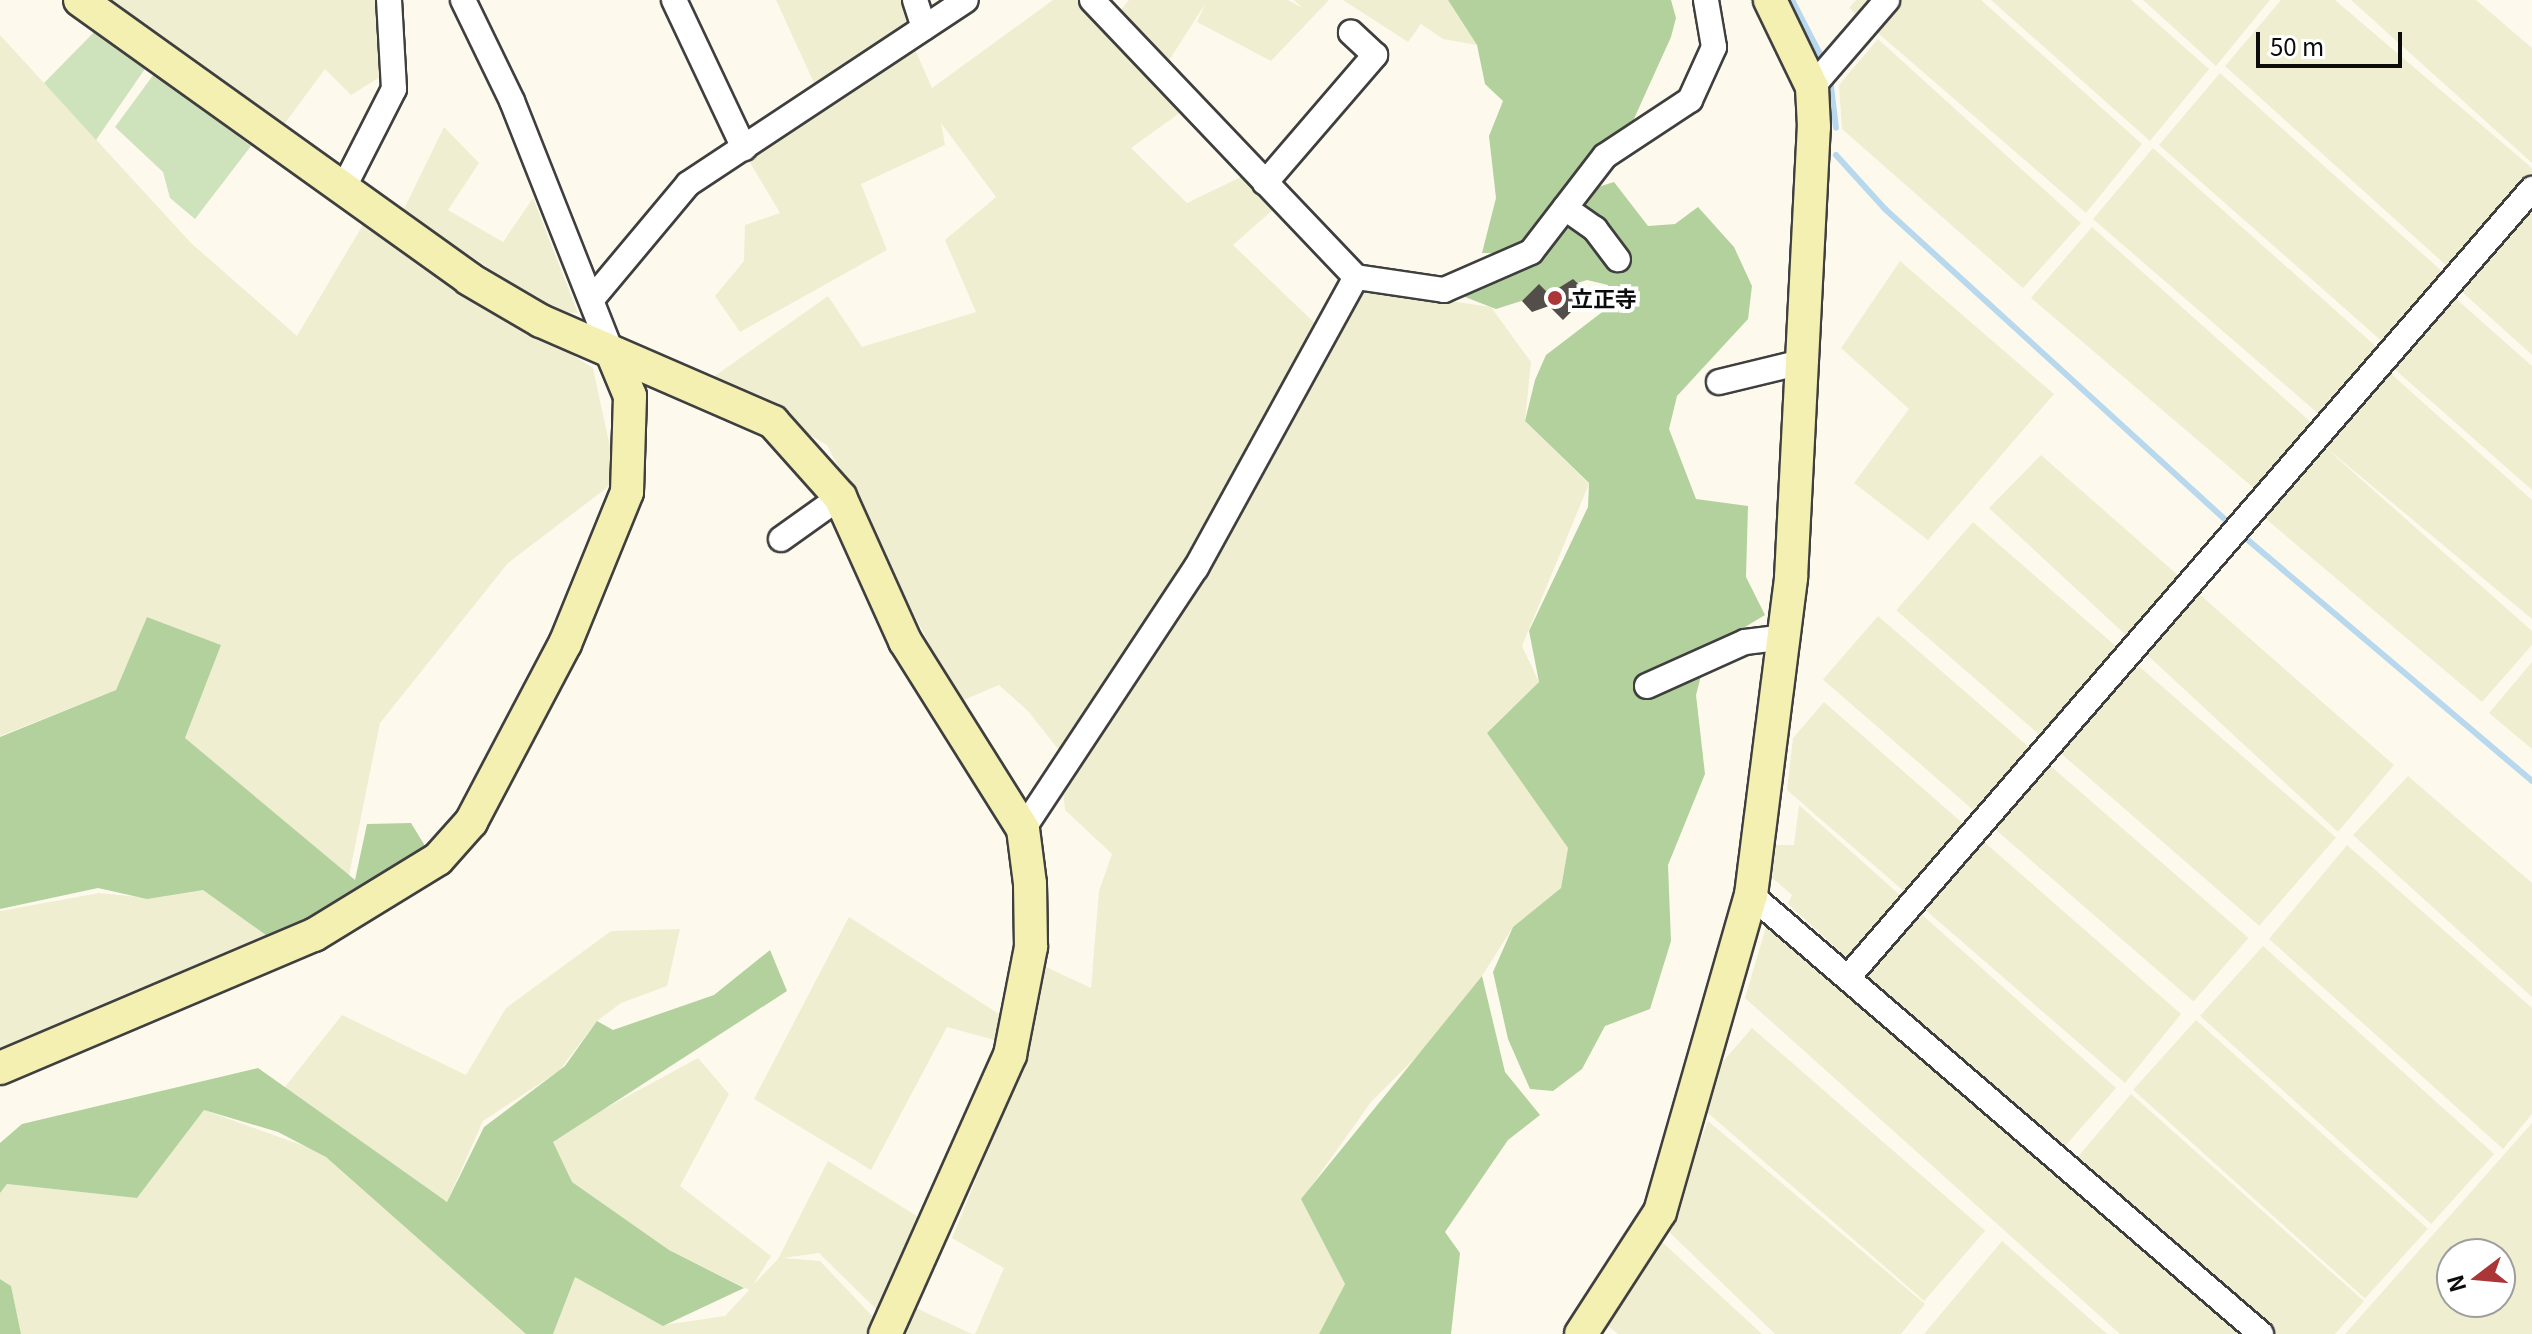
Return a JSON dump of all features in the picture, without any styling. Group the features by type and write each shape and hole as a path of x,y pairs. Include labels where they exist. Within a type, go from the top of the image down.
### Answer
{"street":[{"path":"80,0 469,279 612,353 773,422 840,497 905,641 1023,829 1031,947 1010,1055 885,1334"},
{"path":"344,187 394,89 389,0"},
{"path":"0,1068 314,935 438,859 471,822 565,644 627,492 630,396 592,299 463,0"},
{"path":"674,0 744,148"},
{"path":"915,0 924,28"},
{"path":"592,299 688,184 966,0"},
{"path":"1092,0 1356,277 1444,290 1531,252 1605,156 1690,100 1714,47 1706,0"},
{"path":"1581,1334 1660,1212 1751,895 1784,637 1806,361 1821,77 1770,0"},
{"path":"1821,77 1887,0"},
{"path":"1265,183 1375,55 1351,33"},
{"path":"1850,975 2532,189"},
{"path":"1565,208 1595,229 1618,259"},
{"path":"1023,829 1196,568 1356,277"},
{"path":"1719,382 1806,361"},
{"path":"781,539 840,497"},
{"path":"1647,686 1745,642 1784,637"},
{"path":"1751,895 1850,975 2261,1334"}],"green space":[{"path":"97,0 389,0 391,70 351,95 325,69 274,138"},
{"path":"776,0 920,0 931,23 814,83"},
{"path":"1053,0 1090,0 1116,16 1129,0 1288,0 1302,8 1294,0 1329,0 1271,61 1197,22 1205,4 1163,70 1188,107 1131,148 1187,203 1247,174 1277,206 1233,245 1324,332 1350,286 1491,307 1531,362 1525,421 1589,484 1522,646 1539,682 1487,733 1568,848 1561,888 1513,927 1456,1017 1371,1102 1302,1199 1345,1284 1319,1334 975,1334 1004,1268 952,1238 1023,1064 1046,967 1091,988 1099,891 1112,854 1065,810 1058,749 1028,711 999,685 959,702 827,445 712,378 828,296 862,347 976,312 945,240 996,197 941,123 945,145 861,184 887,250 740,332 715,296 744,261 745,225 780,213 745,154 910,38 932,88"},
{"path":"1343,0 1448,0 1477,45 1443,39 1421,24 1408,42"},
{"path":"1448,0 1671,0 1676,18 1671,37 1628,132 1576,194 1614,182 1648,226 1675,224 1698,207 1734,247 1752,286 1748,319 1677,396 1669,429 1696,499 1748,506 1746,577 1765,615 1708,649 1696,695 1705,774 1668,865 1671,941 1650,1009 1605,1026 1582,1069 1553,1091 1530,1089 1508,1039 1493,972 1513,927 1561,888 1568,848 1487,733 1539,682 1529,631 1588,507 1589,483 1525,421 1535,380 1546,355 1614,303 1608,285 1587,280 1496,309 1465,297 1489,261 1516,253 1482,253 1496,198 1489,136 1503,101 1485,84 1477,45"},
{"path":"1856,0 1981,0 2142,144 2086,213 1849,8"},
{"path":"1991,0 2131,0 2209,69 2150,141"},
{"path":"2143,0 2270,0 2216,66"},
{"path":"2281,0 2335,0 2532,168 2532,355 2451,282 2445,289 2532,366 2532,490 2383,359 2379,363 2532,500 2532,619 2318,441 2532,631 2532,645 2482,702 2246,502 2256,490 2031,298 2092,227 2313,424 2321,416 2093,219 2153,148 2380,350 2385,344 2159,145 2220,73 2444,273 2449,268 2225,66"},
{"path":"2351,0 2476,0 2532,48 2532,163"},
{"path":"102,24 151,60 96,140 44,83"},
{"path":"0,35 191,243 297,336 364,223 593,368 617,480 508,563 380,723 349,876 183,742 221,645 147,617 116,690 0,736"},
{"path":"1878,39 2081,223 2023,288 1842,129 1839,85"},
{"path":"154,74 251,146 195,219 170,198 163,172 115,127"},
{"path":"444,127 479,163 448,210 503,242 533,198 578,313 554,312 403,211"},
{"path":"1900,261 2054,394 1928,540 1854,483 1909,409 1841,348"},
{"path":"2041,455 2394,765 2338,832 1989,508"},
{"path":"1973,522 2336,838 2259,926 1896,610"},
{"path":"1878,616 2249,938 2193,1002 1823,679"},
{"path":"147,617 221,645 185,738 355,880 367,824 411,823 430,854 277,943 203,890 147,899 98,888 0,909 0,737 116,690"},
{"path":"2532,662 2532,749 2489,713"},
{"path":"1824,702 2181,1014 2125,1083 1787,790 1793,738"},
{"path":"2408,776 2532,883 2532,997 2353,835"},
{"path":"1799,805 2116,1088 2059,1153 1788,904 1792,895 1769,875 1772,845 1794,845"},
{"path":"2347,845 2532,1008 2532,1114 2503,1149 2269,939"},
{"path":"203,890 277,943 0,1048 0,911 99,893 140,897"},
{"path":"849,917 1002,1016 998,1041 947,1027 871,1170 754,1099"},
{"path":"1768,920 2250,1334 2120,1334 1745,998"},
{"path":"680,929 667,986 621,1003 597,1021 559,1071 483,1121 447,1202 281,1092 342,1015 466,1075 506,1008 611,931"},
{"path":"2263,946 2494,1154 2431,1224 2200,1016"},
{"path":"770,950 787,991 553,1142 572,1182 669,1250 744,1288 663,1326 575,1277 553,1334 526,1334 326,1157 278,1132 204,1110 137,1198 7,1184 0,1193 0,1143 22,1124 258,1068 447,1202 484,1127 565,1066 597,1021 613,1030 714,995"},
{"path":"1482,976 1505,1072 1540,1115 1508,1140 1445,1232 1460,1253 1451,1334 1319,1334 1345,1284 1301,1199"},
{"path":"2196,1020 2428,1229 2365,1299 2133,1090"},
{"path":"1752,1028 1985,1231 1924,1301 1691,1098"},
{"path":"698,1058 729,1094 680,1186 771,1256 753,1285 778,1259 828,1161 925,1221 880,1313 819,1253 783,1258 820,1261 876,1320 868,1334 553,1334 574,1276 663,1325 725,1316 749,1290 669,1250 571,1182 549,1139"},
{"path":"2131,1094 2364,1301 2335,1334 2269,1334 2071,1165"},
{"path":"204,1110 346,1161 528,1334 21,1334 11,1286 0,1279 0,1193 7,1184 137,1198"},
{"path":"1708,1121 1925,1304 1901,1334 1775,1334 1665,1228"},
{"path":"2532,1123 2532,1334 2345,1334"},
{"path":"1660,1240 1762,1334 1618,1334 1607,1325"},
{"path":"2002,1241 2107,1334 1924,1334"},
{"path":"0,1279 11,1286 21,1334 0,1334"},
{"path":"916,1308 972,1334 902,1334"}],"building":[{"name":"立正寺","path":"1573,279 1589,294 1563,320 1549,306 1532,312 1522,301 1539,284 1549,294"}],"waterway":[{"path":"1792,0 1825,64"},
{"path":"1830,78 1836,128"},
{"path":"1836,155 1885,209 2233,527"},
{"path":"2242,535 2532,781"}],"place":[{"name":"立正寺","path":"1555,298"}]}
